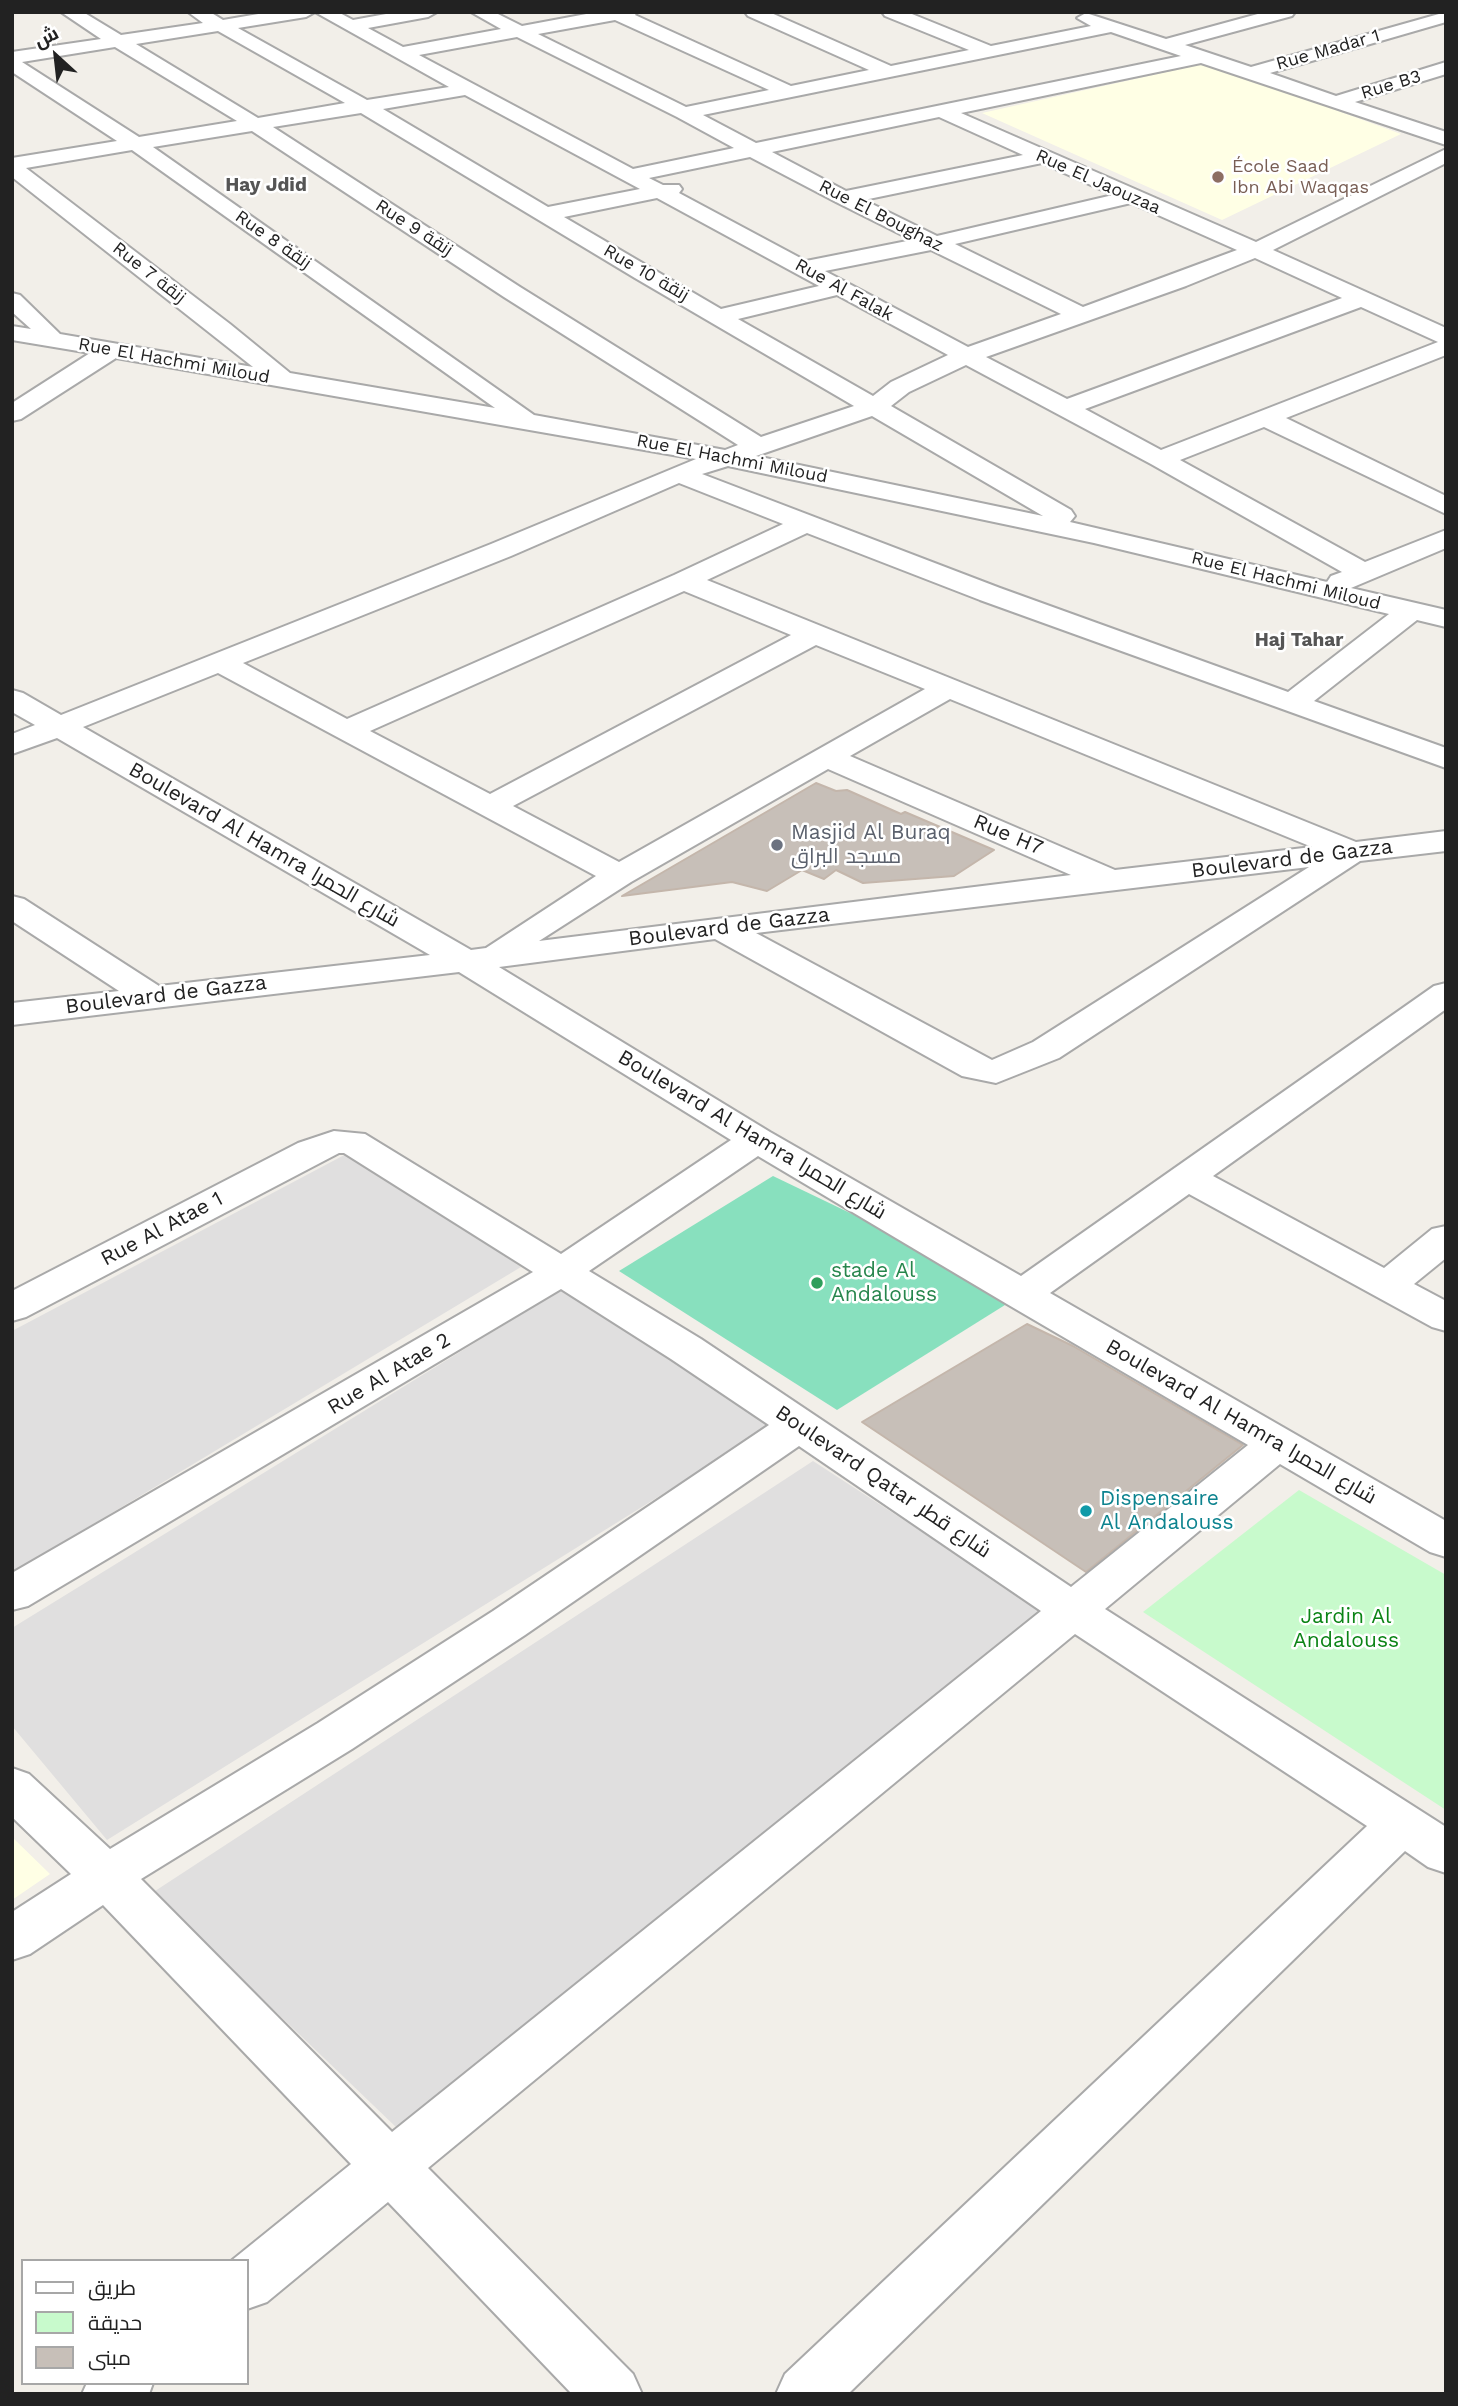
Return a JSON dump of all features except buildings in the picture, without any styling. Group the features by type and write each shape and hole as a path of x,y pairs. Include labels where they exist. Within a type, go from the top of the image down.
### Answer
{"street":[{"name":"Rue 9 زنقة","path":"70,12 256,124 512,292 757,446"},
{"name":"Rue 10 زنقة","path":"197,12 364,106 643,273 875,407 949,470 1094,535"},
{"path":"12,58 306,12"},
{"name":"Rue Al Falak","path":"324,12 1160,459 1363,572"},
{"path":"350,26 428,12"},
{"name":"Rue El Boughaz","path":"480,12 684,113 843,198 1081,315"},
{"path":"754,12 889,72"},
{"path":"891,12 988,51"},
{"path":"1165,45 1286,12"},
{"path":"401,53 622,13 789,92"},
{"path":"1074,13 1446,139"},
{"name":"Rue Madar 1","path":"1251,73 1446,16"},
{"path":"684,113 1111,27"},
{"path":"632,175 1202,57"},
{"name":"Rue 8 زنقة","path":"12,64 136,144 530,422"},
{"name":"Rue B3","path":"1336,102 1446,68"},
{"path":"12,166 469,89"},
{"name":"Rue El Jaouzaa","path":"941,111 1446,337"},
{"path":"1426,132 1446,125"},
{"path":"12,745 501,550 678,474 875,407 900,387 965,356 1256,250 1446,156"},
{"path":"843,198 1042,157"},
{"name":"Rue 7 زنقة","path":"12,166 284,380"},
{"path":"758,172 785,167"},
{"path":"547,214 690,186"},
{"path":"804,268 933,243 1131,197"},
{"path":"720,316 838,288"},
{"path":"1063,409 1363,298"},
{"path":"12,300 36,321 52,340"},
{"name":"Rue El Hachmi Miloud","path":"12,333 725,457 901,492 1322,590 1432,612"},
{"path":"1160,459 1446,347"},
{"path":"12,415 112,350"},
{"path":"1266,418 1446,506"},
{"path":"901,492 949,470"},
{"path":"678,474 774,513 1445,758"},
{"path":"774,513 842,480"},
{"path":"349,729 684,581 804,524"},
{"path":"1322,590 1446,538"},
{"path":"684,581 1354,852"},
{"path":"1291,704 1432,612"},
{"path":"490,806 814,634"},
{"path":"220,663 620,875"},
{"path":"478,959 949,688"},
{"name":"Boulevard Al Hamra شارع الحمرا","path":"12,699 478,959 757,1140 1446,1541"},
{"name":"Rue H7","path":"828,758 1111,879"},
{"name":"Boulevard de Gazza","path":"12,1014 478,959 1111,879 1446,841"},
{"path":"721,928 975,1068 996,1072 1046,1050 1354,852"},
{"path":"12,906 149,996"},
{"path":"1021,1295 1446,993"},
{"path":"12,1032 60,1008"},
{"name":"Rue Al Atae 2","path":"12,1594 563,1271 757,1140"},
{"name":"Boulevard Qatar شارع قطر","path":"311,1151 334,1142 352,1142 563,1271 686,1349 1074,1611 1446,1853"},
{"name":"Rue Al Atae 1","path":"12,1308 311,1151"},
{"path":"1188,1178 1446,1318"},
{"path":"1385,1286 1446,1238"},
{"path":"12,1939 106,1876 335,1736 509,1623 799,1426"},
{"path":"248,2282 1278,1443"},
{"path":"12,1787 106,1876 612,2394"},
{"path":"806,2394 1401,1824"}],"shaded area":[{"name":"École Saad Ibn Abi Waqqas","path":"1207,63 1401,134 1222,220 982,113"},
{"path":"350,1152 521,1267 12,1573 12,1331"},
{"path":"562,1289 772,1426 107,1840 12,1726 12,1628"},
{"path":"813,1461 1047,1613 398,2129 152,1893"},
{"path":"12,1837 50,1874 12,1900"}],"green space":[{"name":"stade Al Andalouss","path":"773,1176 1021,1295 837,1410 619,1271"},
{"name":"Jardin Al Andalouss","path":"1299,1490 1446,1575 1446,1810 1143,1612"}],"place":[{"name":"École Saad Ibn Abi Waqqas","path":"1218,177"},
{"name":"Masjid Al Buraq مسجد البراق","path":"777,845"},
{"name":"stade Al Andalouss","path":"817,1283"},
{"name":"Dispensaire Al Andalouss","path":"1086,1511"}],"district":[{"name":"Hay Jdid","path":"266,185"},
{"name":"Haj Tahar","path":"1299,640"}]}
